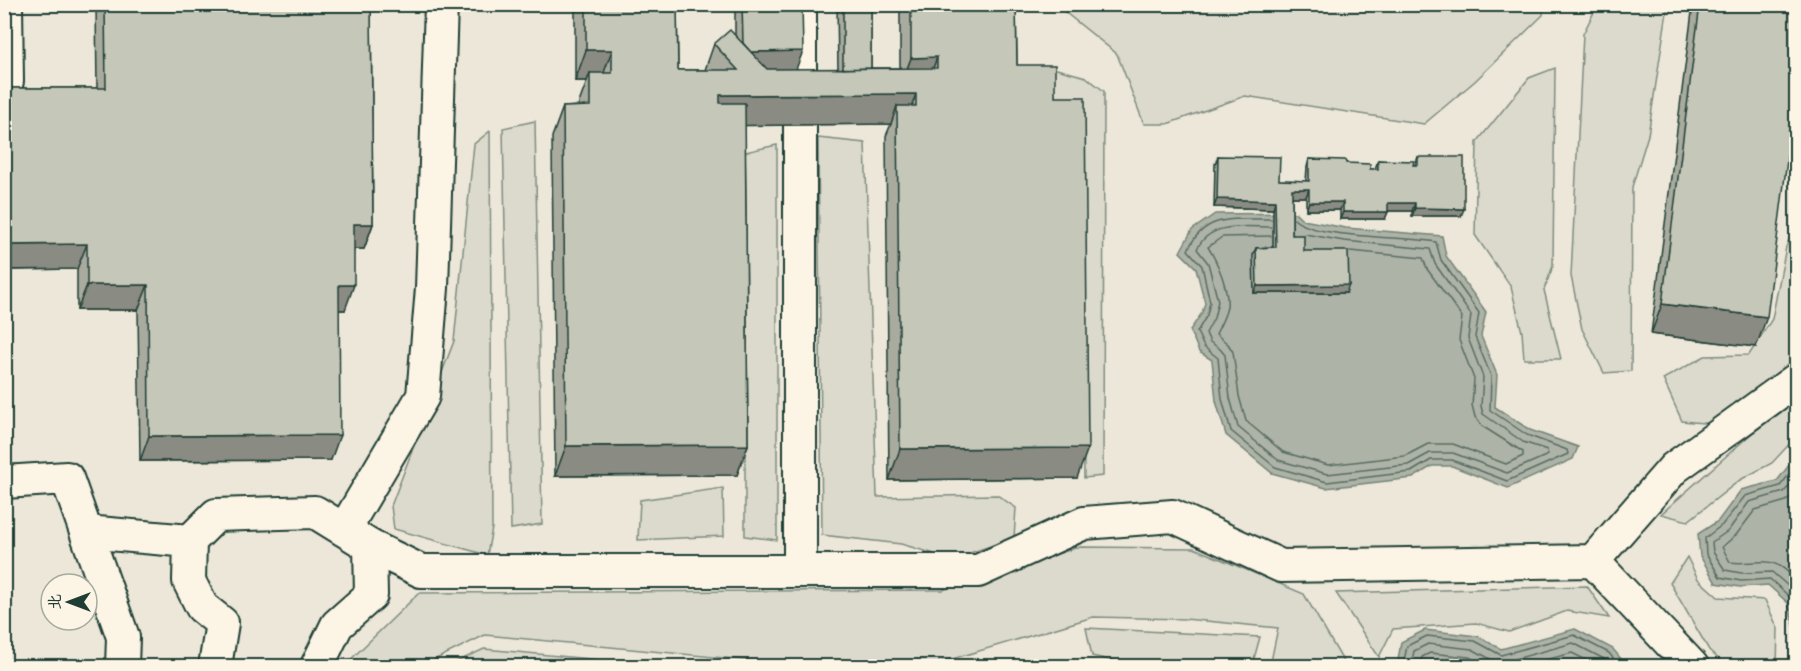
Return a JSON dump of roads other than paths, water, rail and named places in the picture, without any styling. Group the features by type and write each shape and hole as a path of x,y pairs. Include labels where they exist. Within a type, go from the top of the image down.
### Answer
{"street":[{"path":"4,81 7,81 6,4"},
{"path":"344,530 423,396 432,288 441,4"},
{"path":"800,4 800,569"},
{"path":"1593,561 1674,468 1797,380"},
{"path":"4,482 67,478 123,637 122,666"},
{"path":"215,666 222,623 202,607 189,581 190,541 216,515 315,512 370,546 421,571 800,569 978,571 1084,524 1173,516 1281,566 1593,561 1692,666"},
{"path":"86,532 190,541"},
{"path":"317,666 337,625 371,595 370,546"}],"water":[{"path":"1296,213 1303,220 1346,228 1442,236 1446,256 1486,312 1481,336 1497,375 1495,407 1530,430 1578,447 1573,459 1508,488 1452,466 1432,466 1413,478 1326,488 1272,473 1226,435 1216,401 1212,360 1199,352 1190,330 1202,313 1205,303 1196,268 1180,252 1192,230 1215,214"},
{"path":"1796,456 1796,634 1788,603 1768,585 1740,587 1716,583 1700,556 1698,534 1718,521 1741,490 1777,481"},
{"path":"1575,629 1613,649 1627,666 1397,666 1401,642 1425,630 1477,636 1501,649"}]}
